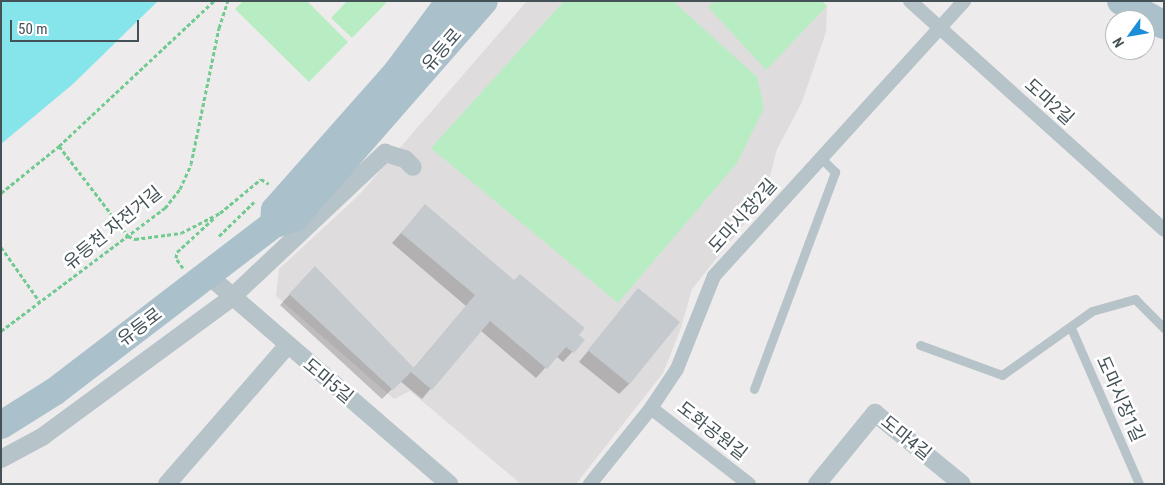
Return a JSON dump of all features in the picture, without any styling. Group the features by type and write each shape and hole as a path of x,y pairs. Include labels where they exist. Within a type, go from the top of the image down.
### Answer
{"main road":[{"path":"397,72 450,1"},
{"path":"397,72 465,1"},
{"name":"유등로","path":"1,424 54,392 196,273 274,224 294,218 334,176 484,1"},
{"path":"334,176 379,141 502,1"},
{"path":"1121,1 1164,25"},
{"name":"유등로","path":"274,224 275,210 397,72"}],"street":[{"name":"도마2길","path":"910,1 1164,230"},
{"name":"도마시장2길","path":"590,484 651,408 677,369 714,276 964,1"},
{"path":"1,459 42,437 231,298 385,153 405,160 413,167"},
{"name":"도마5길","path":"196,273 231,298 449,484"},
{"path":"167,484 287,346"},
{"name":"도화공원길","path":"651,408 749,484"},
{"name":"도마4길","path":"817,484 875,413 962,484"}],"lane":[{"path":"754,389 835,172 821,158"},
{"path":"920,345 1002,375 1072,328 1092,311 1135,299 1164,328"},
{"name":"도마시장1길","path":"1072,328 1139,484"}],"path":[{"path":"1,193 59,146 214,1"},
{"name":"유등천 자전거길","path":"1,331 165,208 180,189 191,164 219,28 228,1"},
{"path":"59,146 128,236 135,239 181,233 220,213"},
{"path":"196,273 176,258 177,252 261,179 266,180 268,188"},
{"path":"212,243 261,195"},
{"path":"1,247 40,302"}],"shaded area":[{"path":"527,1 822,1 827,6 826,32 802,102 777,149 764,199 692,289 681,328 663,373 576,484 521,484 410,391 394,399 276,296 279,269 359,195"}],"green space":[{"path":"243,1 307,1 348,42 309,82 235,9"},
{"path":"347,1 388,1 352,38 331,18"},
{"path":"564,1 673,1 757,77 764,108 737,163 618,303 431,148"},
{"path":"715,1 822,1 827,6 766,70 708,7"}],"water":[{"path":"1,1 158,1 73,84 1,144"}],"building":[{"path":"425,204 514,280 520,274 585,328 579,335 585,340 574,353 566,347 547,369 490,321 432,390 411,372 393,390 289,294 315,266 414,368 475,295 401,233"},
{"path":"638,288 680,322 630,384 588,350"}]}
